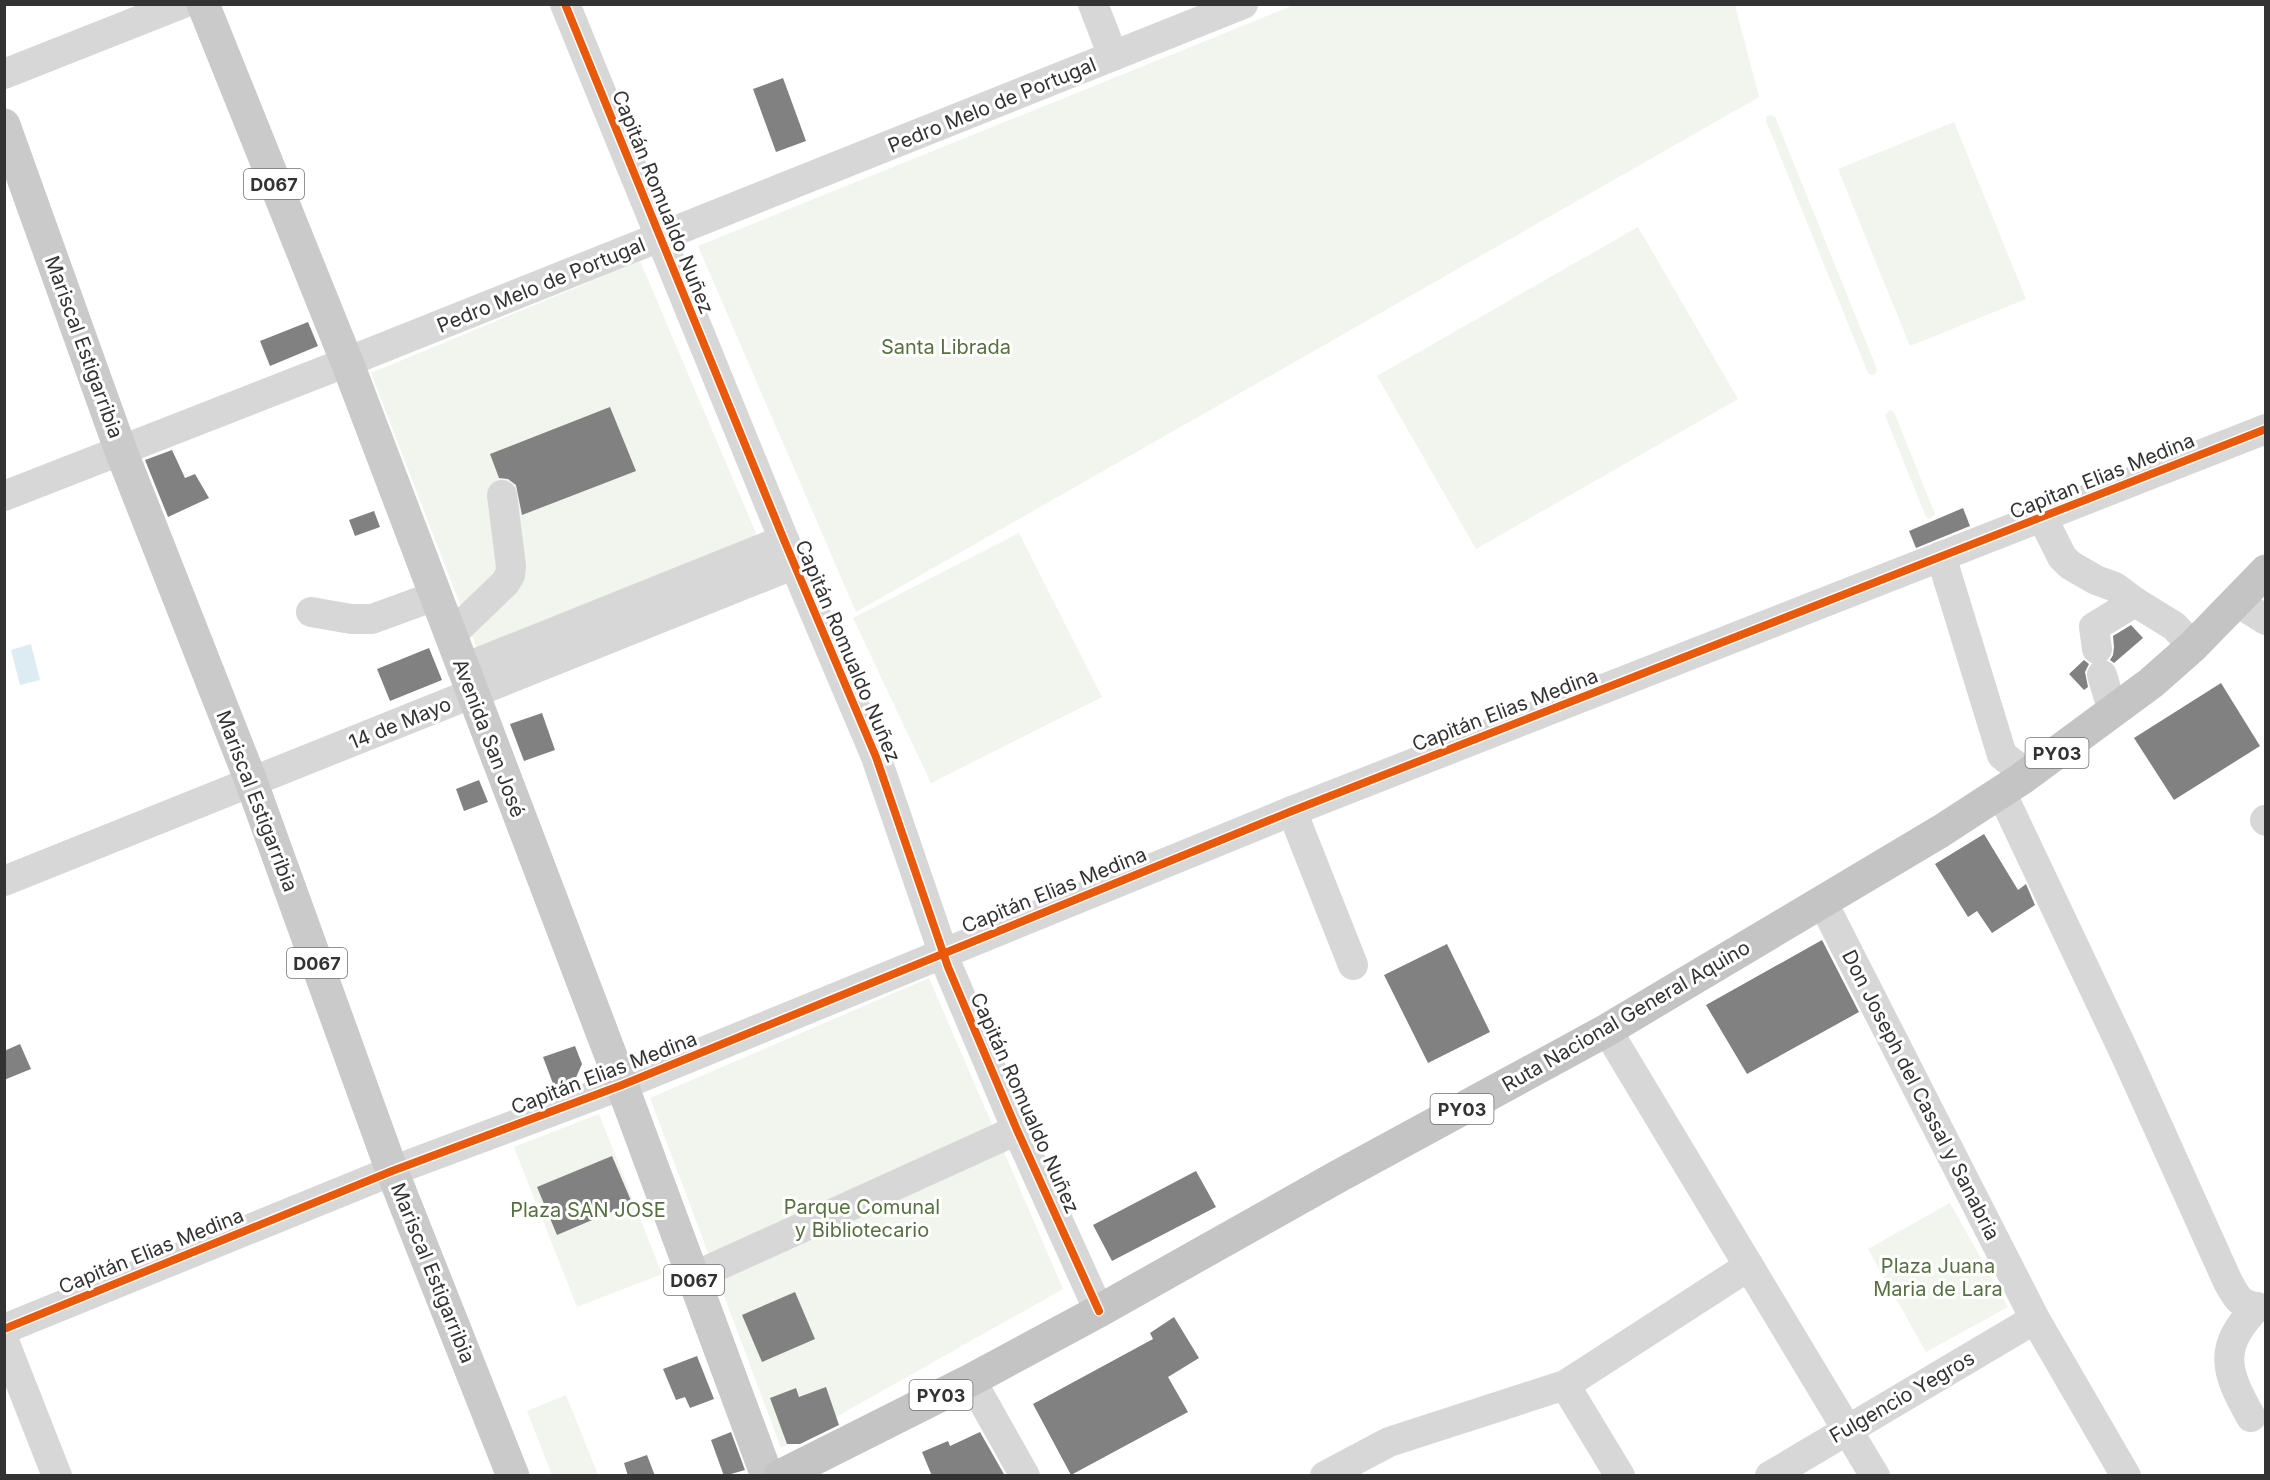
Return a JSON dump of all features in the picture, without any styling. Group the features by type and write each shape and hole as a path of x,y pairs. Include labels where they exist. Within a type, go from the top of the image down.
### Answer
{"highway":[{"name":"Ruta Nacional General Aquino","path":"780,1476 971,1380 1099,1311 1337,1177 1607,1030 1823,903 2014,770 2113,712 2151,683 2193,646 2265,572"}],"main road":[{"name":"Avenida San José","path":"202,4 346,362 622,1085 767,1476"},
{"name":"Mariscal Estigarribia","path":"4,125 121,451 251,782 392,1171 513,1476"}],"street":[{"path":"4,74 181,4"},
{"name":"Capitán Romualdo Nuñez","path":"565,4 789,552 876,757 943,953 1017,1130 1099,1311"},
{"path":"1093,4 1113,56"},
{"name":"Pedro Melo de Portugal","path":"4,496 1243,4"},
{"name":"Capitan Elias Medina","path":"1950,553 2265,429"},
{"path":"450,636 498,591 510,576 511,566 502,495"},
{"path":"2042,517 2062,557 2070,565 2096,580 2115,586 2135,602 2174,626 2193,646"},
{"name":"14 de Mayo","path":"4,881 251,782 467,682 789,552"},
{"path":"1950,553 2002,755 2014,770 2127,1058 2225,1276 2240,1301 2247,1306 2261,1306"},
{"name":"Capitán Elias Medina","path":"4,1329 392,1171 622,1085 1292,811 1950,553"},
{"path":"311,612 351,619 372,619 435,596"},
{"path":"2113,712 2099,662 2094,627 2135,602"},
{"path":"2237,602 2265,620"},
{"path":"1292,811 1353,965"},
{"name":"Don Joseph del Cassal y Sanabria","path":"1823,903 2035,1319 2126,1476"},
{"path":"1607,1030 1875,1476"},
{"path":"693,1277 1017,1130"},
{"path":"1325,1476 1389,1442 1565,1385 1749,1266"},
{"path":"2251,1417 2235,1388 2229,1356 2234,1335 2261,1306"},
{"name":"Fulgencio Yegros","path":"1770,1476 2035,1319"},
{"path":"4,1341 57,1476"},
{"path":"971,1380 1025,1476"},
{"path":"1565,1385 1620,1476"}],"green space":[{"name":"Santa Librada","path":"1294,5 1735,5 1759,97 856,612 698,246"},
{"path":"1766,116 1775,117 1877,369 1872,375 1868,373 1766,121"},
{"path":"1954,122 2026,299 1910,346 1838,169"},
{"path":"1638,227 1738,399 1476,549 1377,376"},
{"path":"640,261 758,538 478,651 371,373"},
{"path":"1890,410 1894,412 1935,514 1930,519 1926,517 1885,415"},
{"path":"1019,533 1102,697 931,783 853,618"},
{"name":"Parque Comunal y Bibliotecario","path":"929,978 1063,1289 781,1448 650,1098"},
{"name":"Plaza SAN JOSE","path":"599,1114 662,1274 577,1307 514,1147"},
{"name":"Plaza Juana Maria de Lara","path":"1950,1203 2008,1307 1926,1352 1868,1249"},
{"path":"566,1395 598,1475 552,1475 527,1411"}],"shaded area":[{"path":"31,644 40,680 20,685 11,650"}],"building":[{"path":"783,78 806,141 776,152 753,89"},
{"path":"308,322 318,346 270,366 260,341"},
{"path":"610,407 636,471 522,515 516,485 508,479 499,478 490,454"},
{"path":"172,450 185,478 195,474 209,498 168,517 145,460"},
{"path":"1963,508 1970,526 1916,548 1909,531"},
{"path":"374,511 380,527 355,536 349,520"},
{"path":"2131,625 2143,638 2114,663 2110,660 2114,647 2113,636"},
{"path":"429,648 442,680 390,701 377,669"},
{"path":"2084,660 2089,664 2085,672 2088,687 2084,690 2069,674"},
{"path":"2221,683 2260,746 2174,800 2134,738"},
{"path":"542,713 555,750 524,761 510,724"},
{"path":"479,780 488,802 464,811 456,789"},
{"path":"1984,834 2018,890 2026,884 2035,905 1992,933 1977,911 1968,917 1935,864"},
{"path":"1822,940 1859,1012 1747,1074 1706,1005"},
{"path":"1447,944 1490,1032 1428,1063 1384,975"},
{"path":"20,1044 31,1069 4,1080 4,1051"},
{"path":"575,1046 582,1064 574,1082 555,1089 543,1057"},
{"path":"612,1156 632,1203 557,1235 537,1187"},
{"path":"1196,1171 1216,1207 1112,1261 1093,1225"},
{"path":"795,1292 815,1339 762,1362 742,1315"},
{"path":"1174,1317 1199,1358 1168,1377 1188,1412 1071,1475 1033,1404 1153,1339 1150,1333"},
{"path":"697,1356 714,1399 690,1408 685,1397 676,1400 663,1369"},
{"path":"826,1387 839,1425 800,1444 787,1444 770,1398 796,1388 799,1397"},
{"path":"731,1432 745,1470 724,1476 711,1440"},
{"path":"980,1432 1005,1476 932,1476 922,1452 948,1441 950,1446"},
{"path":"647,1455 655,1476 628,1476 624,1463"}],"cycle path":[{"path":"565,4 784,540 876,757 948,967 1017,1130 1099,1311"},
{"path":"4,1329 392,1171 622,1085 1292,811 2266,429"}]}
